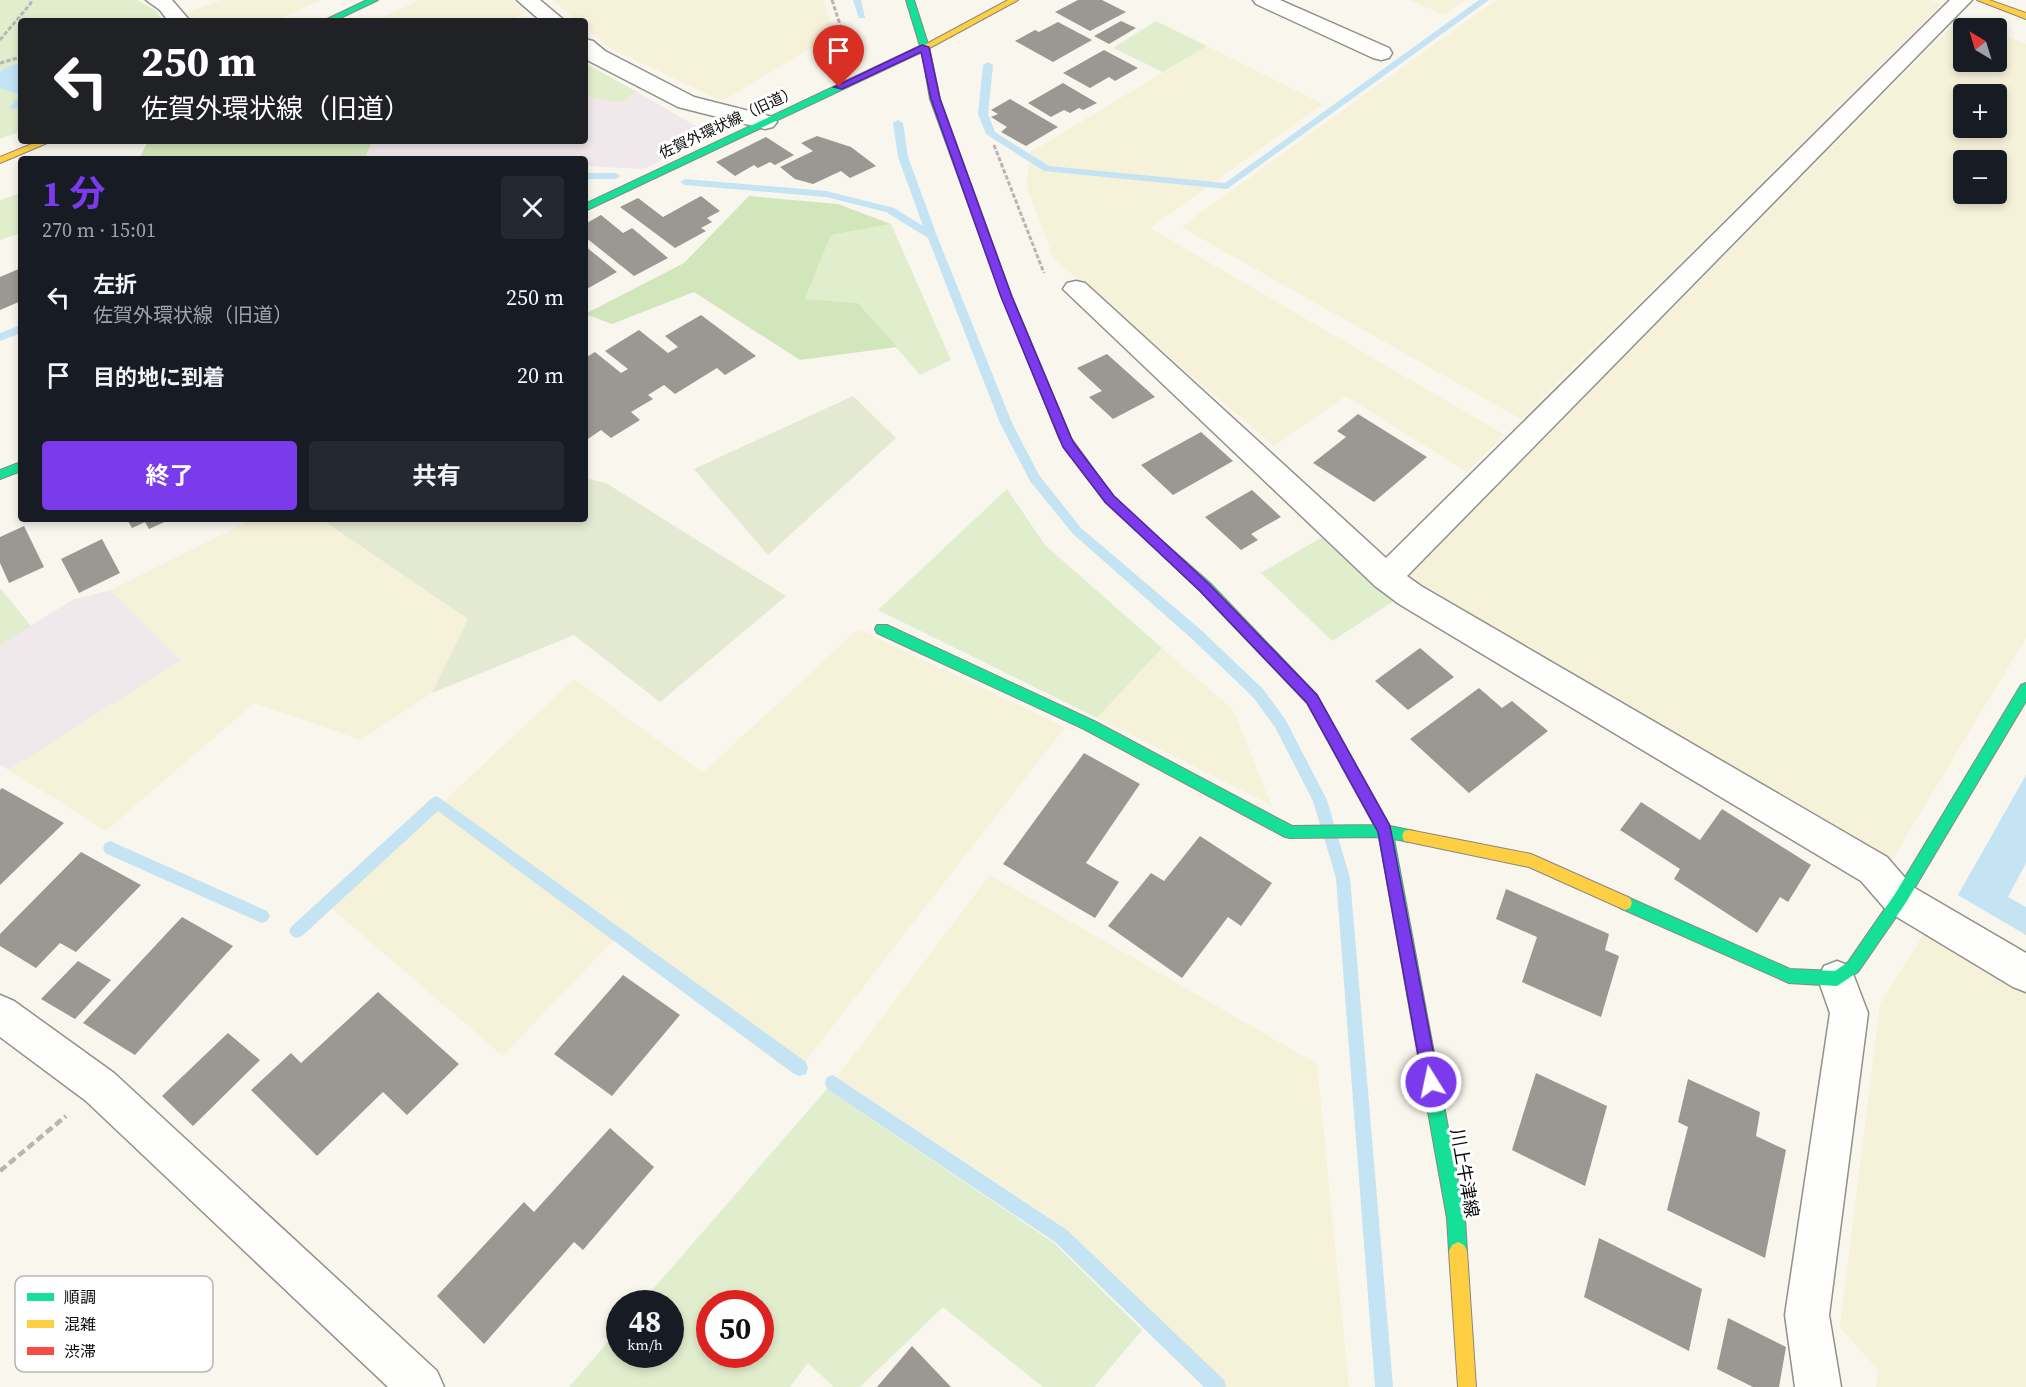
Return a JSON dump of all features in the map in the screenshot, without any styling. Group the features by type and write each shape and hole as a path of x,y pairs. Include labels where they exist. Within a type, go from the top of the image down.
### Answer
{"street":[{"path":"156,0 167,6 176,18"},
{"path":"334,18 374,0"},
{"path":"527,0 550,18"},
{"name":"川上牛津線","path":"910,0 925,47 935,99 1007,297 1067,444 1109,499 1204,587 1312,699 1385,831 1456,1218 1467,1387"},
{"name":"佐賀外環状線（旧道）","path":"588,207 925,47 1014,0"},
{"path":"1263,0 1381,53"},
{"path":"1386,577 1962,0"},
{"path":"1982,0 2026,16"},
{"path":"588,48 597,56 686,102 765,123"},
{"path":"0,160 40,144"},
{"path":"1076,289 1386,577 1410,595 1874,869 1900,899 2026,974"},
{"path":"0,475 18,467"},
{"path":"882,629 1089,725 1290,832 1385,831 1531,861 1789,976 1837,979 1853,967 1900,899 2026,689"},
{"path":"1818,1387 1807,1315 1849,1013 1837,979"},
{"path":"0,1014 100,1087 421,1387"}],"path":[{"path":"19,18 32,0"},
{"path":"832,0 858,78"},
{"path":"0,40 18,19"},
{"path":"0,63 18,58"},
{"path":"0,1171 100,1087"}],"shaded area":[{"path":"221,0 322,0 281,18 186,18 185,13"},
{"path":"420,0 511,0 526,12 514,18 381,18"},
{"path":"553,0 823,0 834,34 722,101 610,48 588,30 588,18 574,18"},
{"path":"1410,0 1465,0 1444,15"},
{"path":"1496,0 1930,0 1942,4 1521,419 1181,227"},
{"path":"1953,25 1953,72 2007,72 2007,37 2026,44 2026,638 1890,863 1405,577"},
{"path":"1207,46 1323,104 1150,228 1505,435 1467,472 1346,396 1274,446 1054,259 1027,187 1029,153"},
{"path":"637,92 713,136 644,169 588,166 588,156 366,156 372,144 588,144 588,97 620,103"},
{"path":"247,522 325,522 468,619 432,693 361,740 254,703 106,831 9,770 181,660 111,590"},
{"path":"111,590 182,660 9,770 0,765 0,645 72,600"},
{"path":"858,629 1065,727 805,1062 623,930 503,1056 331,908 574,679 703,773"},
{"path":"1162,648 1233,710 1271,805 1097,718"},
{"path":"990,875 1317,1064 1349,1387 1223,1387 1059,1224 837,1077"},
{"path":"1924,934 2026,994 2026,1387 1876,1387 1878,1370 1840,1327 1880,1004"}],"green space":[{"path":"0,0 137,0 155,10 162,18 18,18 18,132 0,139"},
{"path":"1156,21 1207,46 1163,72 1113,48"},
{"path":"588,65 637,92 620,103 588,97"},
{"path":"146,144 372,144 366,156 140,156"},
{"path":"18,194 18,234 0,240 0,200"},
{"path":"749,196 838,204 891,224 831,235 805,299 858,303 897,347 800,360 694,292 612,324 588,315 588,312 684,263"},
{"path":"891,224 951,360 920,375 858,303 805,299 831,235"},
{"path":"853,396 896,438 768,555 694,469"},
{"path":"588,479 606,483 786,596 660,702 574,635 432,693 468,619 325,522 588,522"},
{"path":"1007,489 1045,545 1162,648 1097,718 878,610"},
{"path":"1324,536 1394,601 1332,641 1261,573"},
{"path":"0,588 31,626 0,645"},
{"path":"827,1089 1054,1243 1142,1330 1094,1387 1043,1387 943,1307 860,1387 834,1387 808,1363 790,1387 569,1387 606,1344 606,1368 684,1368 684,1290 652,1290"}],"water":[{"path":"18,64 18,94 0,88 0,72"},
{"path":"18,97 18,110 9,108"},
{"path":"2026,775 2026,863 2008,897 2026,907 2026,935 1958,895"}],"building":[{"path":"1078,0 1102,0 1126,12 1090,31 1055,12"},
{"path":"1121,21 1136,28 1109,44 1094,36"},
{"path":"1058,22 1092,40 1053,62 1015,41 1035,30 1039,32"},
{"path":"1104,50 1138,68 1115,81 1109,77 1090,88 1063,73"},
{"path":"1063,83 1097,103 1070,113 1064,110 1051,117 1028,103"},
{"path":"1010,99 1058,127 1026,146 1001,132 1007,127 991,117 998,114 991,110"},
{"path":"817,136 851,147 876,166 850,178 841,171 813,184 795,179 780,167 813,151 801,143"},
{"path":"766,137 794,155 775,165 770,162 758,168 754,165 735,176 716,162"},
{"path":"701,196 720,211 707,218 712,222 701,228 706,231 675,248 620,207 638,198 663,217"},
{"path":"601,215 623,233 632,228 668,258 634,276 588,239 588,222"},
{"path":"588,248 617,272 588,288"},
{"path":"18,269 18,302 0,310 0,277"},
{"path":"701,315 756,356 725,375 717,368 675,394 664,385 648,395 653,399 631,412 640,420 611,438 601,430 588,439 588,356 595,352 621,373 628,369 605,351 639,330 668,353 678,347 665,336"},
{"path":"1107,354 1155,397 1113,419 1089,397 1102,391 1077,368"},
{"path":"1358,414 1427,457 1374,502 1313,463 1346,437 1337,431"},
{"path":"1201,432 1233,461 1173,495 1141,465"},
{"path":"1252,490 1281,517 1251,534 1258,540 1241,550 1205,517"},
{"path":"129,522 145,522 132,528"},
{"path":"145,522 164,522 149,529"},
{"path":"24,526 44,567 9,583 0,563 0,537"},
{"path":"102,539 120,573 79,593 61,559"},
{"path":"1420,648 1454,677 1408,710 1375,681"},
{"path":"1479,688 1502,708 1512,701 1548,731 1469,793 1410,739"},
{"path":"1084,753 1140,784 1086,863 1119,882 1095,918 1003,864"},
{"path":"2,788 64,823 0,885 0,790"},
{"path":"1641,802 1700,840 1722,809 1811,865 1788,902 1780,897 1757,933 1674,879 1680,869 1620,830"},
{"path":"1200,836 1272,883 1241,926 1228,917 1182,978 1108,926 1151,873 1164,881"},
{"path":"81,852 141,885 76,952 60,943 36,968 0,946 0,934"},
{"path":"1506,889 1609,934 1605,950 1619,956 1601,1017 1522,982 1537,937 1496,919"},
{"path":"182,917 233,946 135,1055 83,1023"},
{"path":"78,961 111,980 75,1019 41,999"},
{"path":"623,975 680,1015 612,1096 554,1054"},
{"path":"378,992 459,1064 407,1115 383,1092 317,1156 251,1090 291,1053 301,1063"},
{"path":"228,1033 260,1060 193,1126 162,1096"},
{"path":"1536,1073 1607,1106 1585,1186 1512,1150"},
{"path":"1688,1079 1760,1112 1756,1136 1786,1150 1765,1258 1667,1210 1688,1127 1678,1122"},
{"path":"610,1128 654,1167 583,1250 574,1242 484,1344 437,1296 524,1202 534,1212"},
{"path":"1599,1238 1702,1289 1689,1351 1584,1297"},
{"path":"1728,1318 1786,1347 1779,1387 1753,1387 1717,1369"},
{"path":"912,1346 951,1387 877,1387"}],"waterway":[{"path":"857,0 862,16"},
{"path":"988,65 983,114 991,134 1047,169 1227,186 1485,0"},
{"path":"898,123 903,157 932,236"},
{"path":"588,176 616,176"},
{"path":"685,182 826,194 890,210 932,236"},
{"path":"932,236 1006,423 1034,478 1077,531 1196,634 1258,693 1280,723 1320,800 1343,878 1384,1387"},
{"path":"0,337 18,330"},
{"path":"297,931 437,802 800,1068"},
{"path":"110,848 262,916"},
{"path":"833,1083 1061,1236 1217,1387"}],"traffic: fast":[{"path":"334,18 374,0"},
{"path":"910,0 925,47 935,99 1007,297 1065,438"},
{"path":"588,207 923,48"},
{"path":"0,475 18,467"},
{"path":"1157,543 1205,587 1312,699 1385,831 1456,1218 1458,1251"},
{"path":"882,629 1089,725 1290,832 1385,831 1409,836"},
{"path":"1625,903 1789,976 1837,979 1853,967 1900,899 2026,689"}],"traffic: slow":[{"path":"923,48 1014,0"},
{"path":"1981,0 2026,16"},
{"path":"0,160 40,144"},
{"path":"1409,836 1531,861 1625,903"},
{"path":"1458,1251 1467,1387"}],"traffic: jam":[{"path":"1065,438 1109,499 1157,543"}],"route":[{"path":"839,87 925,47 935,99 1007,297 1067,444 1109,499 1204,587 1312,699 1385,831 1431,1082"}]}
